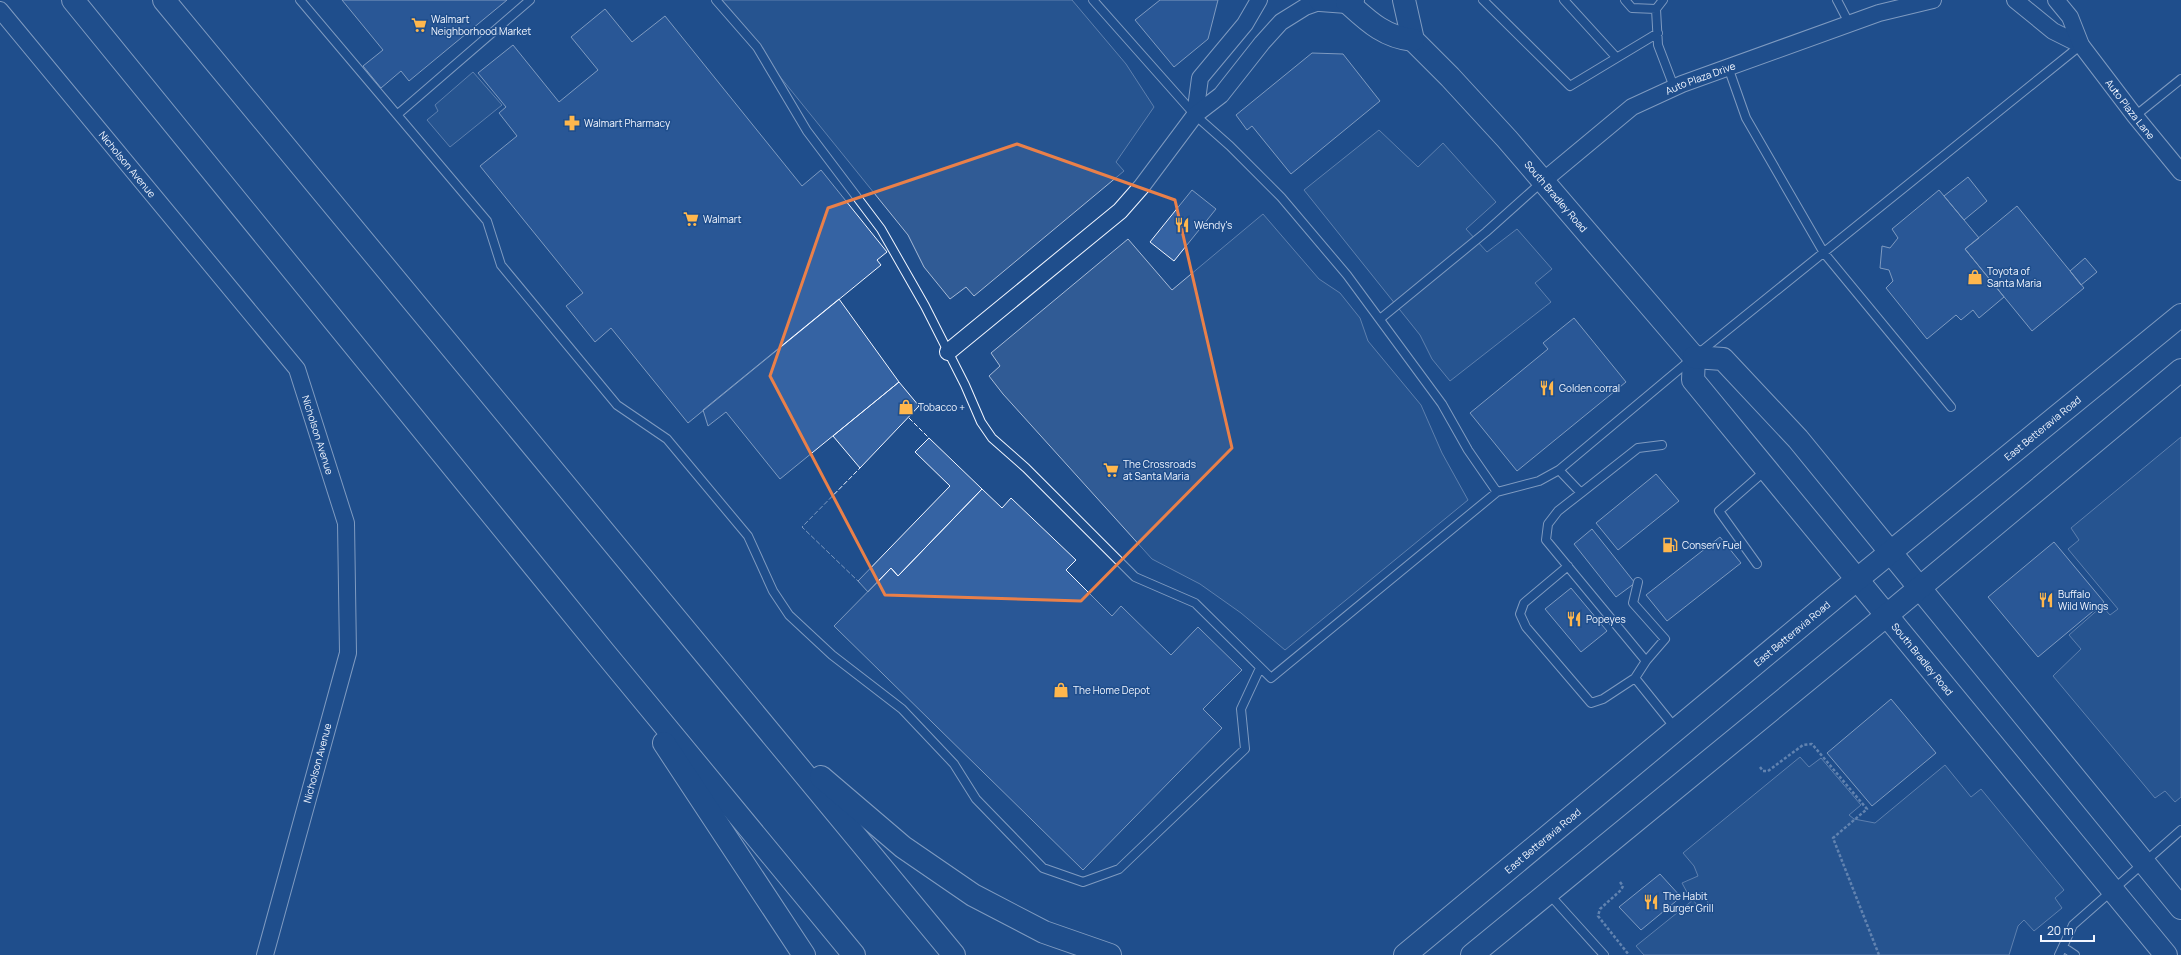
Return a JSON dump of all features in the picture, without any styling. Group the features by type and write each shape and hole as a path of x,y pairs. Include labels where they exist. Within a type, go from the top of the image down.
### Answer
{"main road":[{"path":"73,0 604,652 854,955"},
{"path":"164,0 954,955"},
{"path":"1321,0 1350,1 1368,21 1396,38 1413,40 1404,0"},
{"name":"South Bradley Road","path":"1413,40 1450,77 1543,181 1694,357 1693,380 2166,955"},
{"name":"East Betteravia Road","path":"1405,955 1891,551 2181,314"},
{"path":"1694,357 1723,359 1798,439 2181,908"},
{"path":"1472,955 1920,588 2181,370"},
{"path":"604,652 804,955"},
{"path":"714,663 821,777 903,848 973,895 1044,932 1110,955"}],"street":[{"path":"1196,115 1200,78 1245,24 1259,0"},
{"path":"948,352 1120,211 1142,186 1196,115 1221,95 1262,43 1281,22 1305,7 1321,0"},
{"name":"Auto Plaza Drive","path":"1879,13 1901,0"},
{"name":"Auto Plaza Drive","path":"1543,181 1632,107 1674,87 1879,13 1933,0"},
{"name":"Auto Plaza Lane","path":"2015,0 2052,31 2081,45"},
{"name":"Auto Plaza Lane","path":"2056,0 2070,17 2081,45 2135,116 2181,172"},
{"name":"Nicholson Avenue","path":"0,10 297,369 346,523 348,653 265,955"}],"lane":[{"path":"300,0 487,221 501,265 617,405 667,439 748,536 774,591 789,615 832,655 902,709 954,764 976,799 1042,868 1083,882 1119,869 1245,749 1241,710 1260,668"},
{"path":"398,114 530,0"},
{"path":"716,0 757,47 807,131 881,228 948,352 981,422 992,438 1026,468 1135,576 1196,604 1271,678 1497,492 1539,481 1559,470 1694,357 2081,45"},
{"path":"1093,0 1196,115 1230,146 1281,197 1347,274 1442,404 1468,450 1497,492"},
{"path":"1483,0 1570,86 1658,33"},
{"path":"1564,0 1616,57"},
{"path":"1625,0 1632,8 1656,8"},
{"path":"1663,0 1656,8 1658,45 1674,87"},
{"path":"1837,0 1849,24"},
{"path":"1728,67 1746,118 1824,253 1951,406"},
{"path":"2135,116 2181,79"},
{"path":"1380,319 1486,232 1543,181"},
{"path":"1646,661 1546,540 1548,524 1558,511 1638,448 1662,445"},
{"path":"1559,470 1581,493"},
{"path":"1757,564 1719,511 1766,470"},
{"path":"1568,566 1524,602 1520,614 1526,627 1591,703 1603,699 1635,678 1646,661 1665,639 1632,602 1638,582"},
{"path":"1635,678 1676,729"},
{"path":"2059,955 2073,925 2181,830"},
{"path":"1548,893 1604,955"},
{"path":"2063,947 2075,955"}],"path":[{"path":"1760,767 1763,771 1768,771 1803,745 1812,744 1867,809 1833,838 1879,955"},
{"path":"1620,882 1623,886 1621,890 1600,909 1598,916 1629,955"}],"highlighted area":[{"path":"1017,144 1175,200 1232,448 1081,601 885,595 770,376 828,208"}],"shaded area":[{"path":"718,0 1072,0 1126,64 1154,107 1116,162 1124,171 974,296 966,287 950,299 924,267 908,235"},
{"path":"473,72 502,105 450,147 427,120 438,111 435,105"},
{"path":"1379,130 1418,167 1443,143 1496,202 1466,229 1487,252 1517,229 1552,269 1535,283 1551,302 1450,381 1432,359 1420,335 1304,190"},
{"path":"1263,214 1319,279 1340,293 1360,318 1368,341 1421,405 1442,453 1468,500 1285,650 1241,613 1200,584 1152,559 1003,394 989,376 1000,366 991,353 1128,239 1172,290"},
{"path":"2181,437 2181,797 2175,802 2165,791 2155,798 2053,676 2081,649 2069,635 2102,606 2110,615 2118,609 2068,549 2079,540 2071,528"},
{"path":"1800,757 1809,767 1821,758 1861,805 1849,815 1854,819 1875,823 1945,765 1971,797 1981,789 2064,890 2055,898 2062,908 2034,931 2024,920 2018,926 2009,955 1644,955 1636,946 1693,900 1702,911 1709,906 1704,892 1689,896 1682,883 1698,876 1694,866 1683,853"}],"building":[{"name":"Walmart Neighborhood Market","path":"342,0 507,0 409,81 401,71 381,88 363,66 383,50"},
{"path":"1160,0 1218,0 1208,39 1174,67 1135,20"},
{"name":"Walmart","path":"605,9 632,42 665,16 802,186 821,170 887,252 877,260 881,265 688,423 611,328 595,342 566,306 583,293 480,166 517,136 499,113 506,107 478,73 513,45 559,102 598,70 571,37"},
{"path":"1312,53 1343,54 1380,101 1291,174 1252,126 1247,130 1236,115"},
{"path":"1968,177 1987,201 1964,220 1944,196"},
{"path":"1192,190 1216,209 1174,261 1150,242"},
{"path":"1939,190 1979,238 1965,249 2004,297 1979,318 1973,310 1961,320 1956,315 1927,339 1886,288 1893,281 1889,270 1880,268 1882,246 1890,248 1898,238 1892,229"},
{"path":"2017,206 2084,288 2032,331 1965,249"},
{"path":"2085,258 2097,272 2081,285 2070,271"},
{"path":"839,299 899,382 780,479 726,412 708,426 703,410"},
{"path":"1574,318 1626,382 1517,471 1470,413 1548,349 1543,343"},
{"path":"899,382 919,406 860,468 833,436"},
{"path":"929,438 982,489 898,576 891,568 868,592 858,581 950,486 915,452"},
{"path":"1656,474 1679,501 1618,550 1596,523"},
{"name":"The Home Depot","path":"982,489 1002,508 1011,498 1076,560 1066,570 1112,616 1121,606 1171,655 1198,627 1242,670 1203,709 1222,728 1083,870 834,626 891,568 898,576"},
{"path":"1592,529 1635,583 1616,597 1574,544"},
{"path":"1720,537 1741,563 1667,621 1646,595"},
{"name":"Buffalo Wild Wings","path":"2054,542 2104,602 2038,657 1988,597"},
{"path":"1571,588 1607,631 1581,652 1545,609"},
{"path":"1891,699 1936,753 1872,806 1827,753"},
{"path":"1660,874 1681,897 1641,930 1619,907"}],"fence":[{"path":"909,418 930,439"},
{"path":"860,468 802,527 860,583"}],"place":[{"name":"Walmart Neighborhood Market","path":"419,25"},
{"name":"Walmart Pharmacy","path":"572,123"},
{"name":"Walmart","path":"691,219"},
{"name":"Wendy's","path":"1182,225"},
{"name":"Toyota of Santa Maria","path":"1975,277"},
{"name":"Golden corral","path":"1547,388"},
{"name":"Tobacco +","path":"906,407"},
{"name":"The Crossroads at Santa Maria","path":"1111,470"},
{"name":"Conserv Fuel","path":"1670,545"},
{"name":"Buffalo Wild Wings","path":"2046,600"},
{"name":"Popeyes","path":"1574,619"},
{"name":"The Home Depot","path":"1061,690"},
{"name":"The Habit Burger Grill","path":"1651,902"}]}
